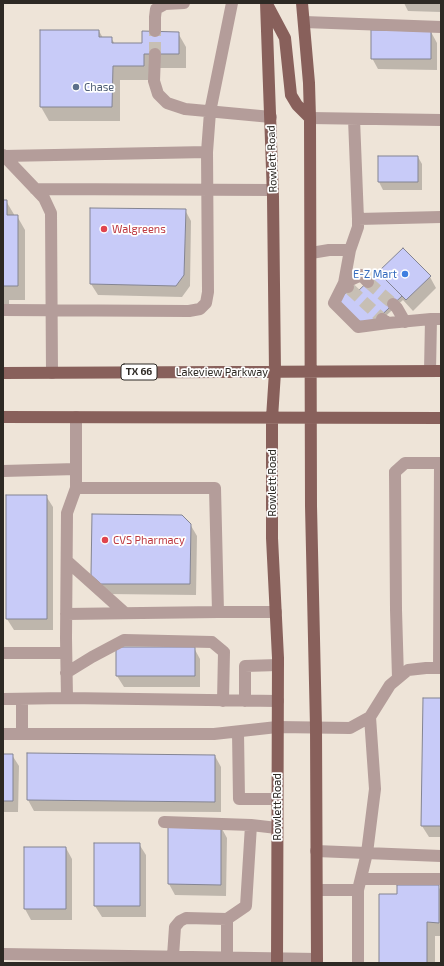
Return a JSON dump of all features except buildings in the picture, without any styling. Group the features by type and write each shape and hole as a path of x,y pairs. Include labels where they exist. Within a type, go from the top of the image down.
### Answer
{"main road":[{"name":"Rowlett Road","path":"266,3 273,190 274,372 272,418 272,538 278,665 277,960"},
{"path":"266,3 285,38 291,95 297,105 310,118"},
{"path":"302,3 309,83 310,118 312,371 311,513 316,727 317,961"},
{"name":"Lakeview Parkway","path":"3,373 436,371"},
{"path":"3,417 441,418"}],"street":[{"path":"155,32 154,17 156,10 165,4 184,3"},
{"path":"3,310 189,311 200,309 206,303 208,292 207,152 210,112 232,3"},
{"path":"304,22 441,27"},
{"path":"154,54 154,81 158,94 167,103 185,109 271,117"},
{"path":"310,118 441,120"},
{"path":"347,286 350,250 358,227 354,119"},
{"path":"4,155 207,152"},
{"path":"4,155 44,198 51,213 52,373"},
{"path":"35,189 273,190"},
{"path":"358,219 441,217"},
{"path":"311,252 350,250"},
{"path":"368,282 361,275 347,286 334,303 358,327 384,320 405,322 436,319 436,371"},
{"path":"393,304 405,322"},
{"path":"67,698 67,513 76,488 76,417"},
{"path":"3,734 214,734 277,726 350,728 370,717 390,685 408,670 440,668 440,463 406,463 395,472 398,678"},
{"path":"3,472 76,469"},
{"path":"76,488 215,488 218,612"},
{"path":"67,561 125,613"},
{"path":"66,614 276,612"},
{"path":"66,673 124,640 212,642 224,652 223,701"},
{"path":"3,653 66,653"},
{"path":"245,701 245,666 278,665"},
{"path":"3,698 278,701"},
{"path":"22,698 22,734"},
{"path":"358,963 360,884 367,853 375,790 370,717"},
{"path":"238,732 239,799 277,799"},
{"path":"164,822 251,825 277,828"},
{"path":"173,956 175,927 180,921 186,918 227,918 246,906 251,825"},
{"path":"316,851 441,856"},
{"path":"316,890 360,884 441,879"},
{"path":"227,918 227,960"},
{"path":"3,954 26,959 124,959 173,956 227,960 317,961"}],"tunnel":[{"path":"155,31 155,54"},
{"path":"368,282 393,304"},
{"path":"350,289 380,317"}],"place":[{"name":"Chase","path":"76,87"},
{"name":"Walgreens","path":"104,229"},
{"name":"E-Z Mart","path":"405,274"},
{"name":"CVS Pharmacy","path":"105,540"}]}
